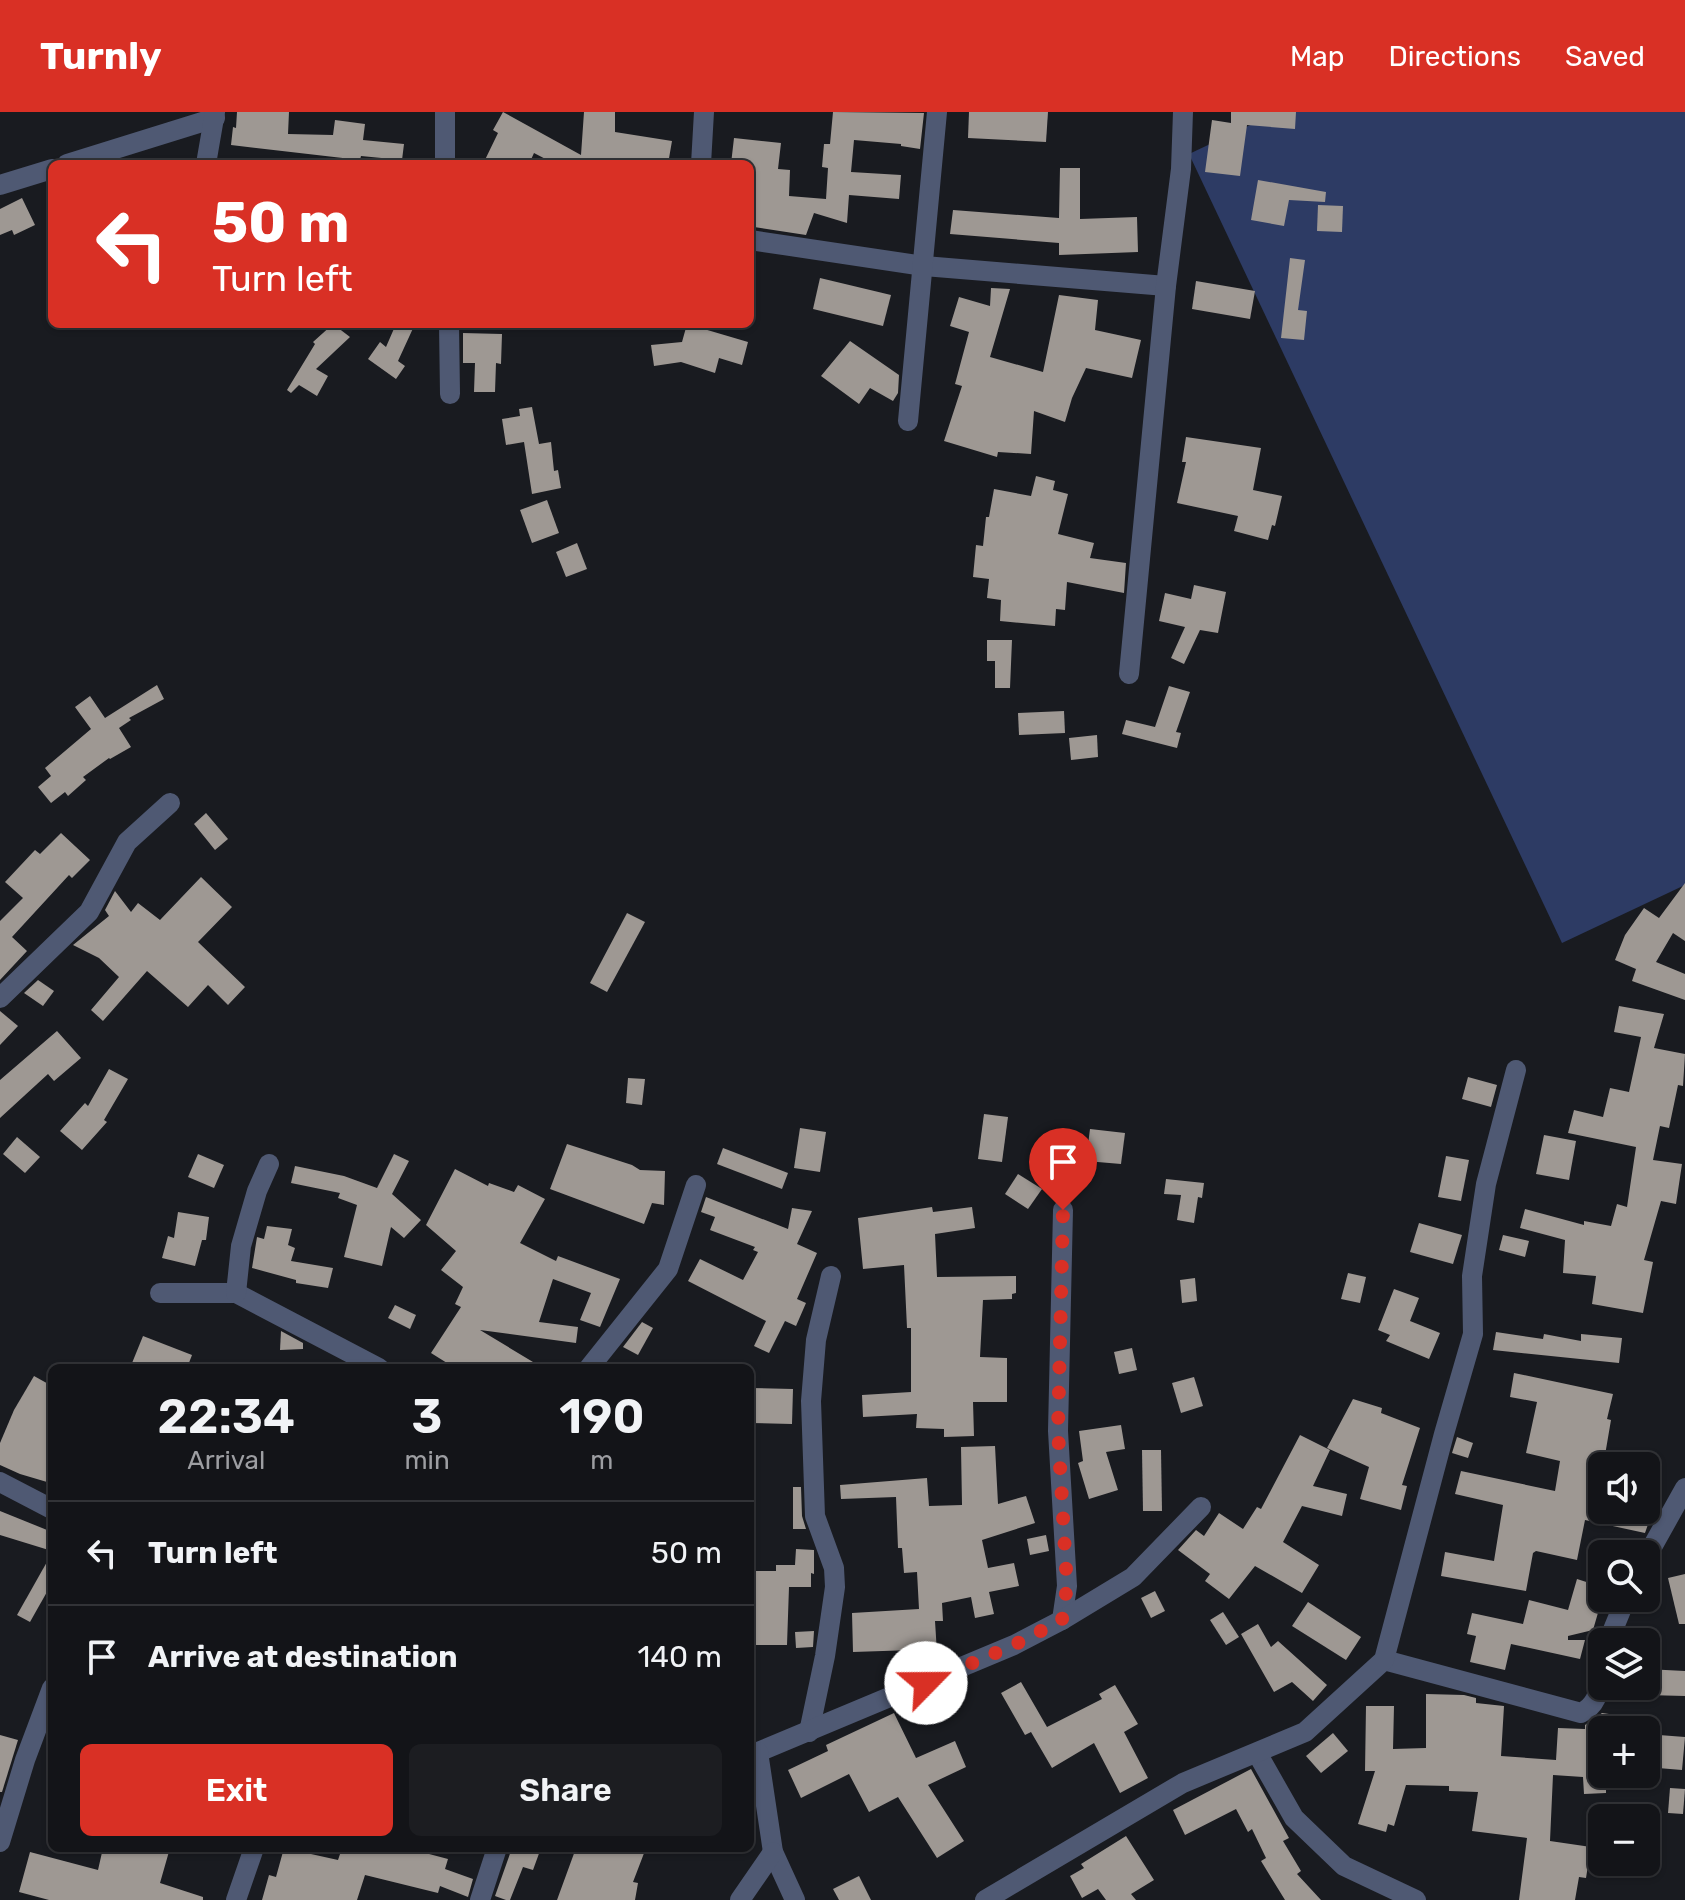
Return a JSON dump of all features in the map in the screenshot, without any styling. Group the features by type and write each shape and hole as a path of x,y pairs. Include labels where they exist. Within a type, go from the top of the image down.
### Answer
{"street":[{"path":"445,112 445,160"},
{"path":"701,160 704,112"},
{"path":"908,421 937,112"},
{"path":"1129,674 1166,286 1181,169 1183,112"},
{"path":"79,160 215,115 207,160"},
{"path":"0,185 48,170"},
{"path":"754,241 924,266 1166,286"},
{"path":"449,328 450,394"},
{"path":"0,998 89,912 127,842 170,803"},
{"path":"985,1900 1183,1783 1305,1732 1384,1660 1473,1334 1472,1276 1486,1184 1516,1070"},
{"path":"236,1293 241,1246 257,1191 269,1164"},
{"path":"592,1364 668,1269 696,1185"},
{"path":"1062,1620 1067,1586 1058,1431 1063,1210"},
{"path":"809,1732 835,1587 834,1568 815,1516 811,1401 816,1340 831,1276"},
{"path":"160,1293 236,1293 371,1364"},
{"path":"0,1482 48,1507"},
{"path":"1656,1540 1685,1488"},
{"path":"795,1900 773,1852 754,1750 809,1732 1014,1645 1062,1620 1133,1577 1201,1507"},
{"path":"1384,1660 1581,1713 1591,1708 1596,1700"},
{"path":"0,1842 48,1699"},
{"path":"1257,1753 1294,1818 1344,1866 1416,1900"},
{"path":"236,1900 253,1852"},
{"path":"480,1900 496,1852"},
{"path":"740,1900 773,1852"}],"shaded area":[{"path":"1278,112 1685,112 1685,885 1562,943 1189,154"}],"building":[{"path":"237,112 289,112 288,134 333,135 335,120 365,124 363,140 404,144 402,160 361,156 360,160 231,145"},
{"path":"503,112 581,155 584,112 615,112 615,132 672,141 669,160 547,160 534,153 531,160 485,160 498,133 493,130"},
{"path":"833,112 924,113 920,149 854,140 851,172 901,175 899,199 849,195 847,223 814,213 806,235 754,227 754,160 731,160 734,138 781,143 778,169 790,170 789,196 826,199 828,168 822,167 824,144 830,144"},
{"path":"969,112 1048,112 1046,142 968,138"},
{"path":"1231,112 1296,112 1295,129 1247,125 1240,176 1205,172 1212,120 1231,123"},
{"path":"1060,168 1080,168 1080,219 1137,217 1138,252 1059,255 1059,243 950,234 953,210 1059,218"},
{"path":"1258,180 1326,192 1325,202 1289,200 1284,226 1251,220"},
{"path":"22,198 35,225 14,235 12,230 0,235 0,209"},
{"path":"1318,205 1343,206 1342,232 1317,231"},
{"path":"1290,258 1305,260 1298,310 1307,311 1304,340 1281,338"},
{"path":"820,278 891,295 883,326 813,309"},
{"path":"1196,281 1255,291 1250,319 1192,309"},
{"path":"991,288 1010,289 990,357 1043,372 1059,295 1098,300 1095,330 1141,340 1132,378 1086,368 1065,422 1034,411 1031,454 998,452 997,457 944,441 962,386 955,384 969,332 950,326 959,297 990,306"},
{"path":"329,328 338,328 350,337 316,369 328,376 317,396 299,385 291,393 287,390 315,344 313,342"},
{"path":"394,328 413,328 398,361 405,366 396,379 368,359 380,342 386,347"},
{"path":"686,328 701,328 748,342 742,365 719,358 715,373 681,362 654,366 651,345 682,342"},
{"path":"463,333 502,334 501,364 496,363 495,392 474,392 475,363 463,363"},
{"path":"850,341 899,375 898,393 893,401 870,388 859,404 821,376"},
{"path":"532,407 539,444 551,442 554,471 558,470 561,488 532,494 524,442 506,445 502,419 520,416 519,409"},
{"path":"1186,437 1261,448 1253,490 1282,496 1275,526 1272,525 1268,540 1234,531 1238,516 1177,503 1186,462 1182,462"},
{"path":"1036,476 1055,481 1053,490 1068,494 1058,534 1094,543 1090,558 1126,563 1124,593 1067,582 1065,610 1056,609 1055,626 1000,621 1001,600 987,598 989,579 973,577 976,545 983,546 986,517 989,517 994,489 1031,496"},
{"path":"547,500 559,533 532,543 520,510"},
{"path":"577,543 587,569 566,577 556,552"},
{"path":"1194,585 1226,592 1218,633 1200,630 1184,664 1171,658 1185,627 1159,621 1165,593 1191,599"},
{"path":"987,640 1012,640 1010,688 995,688 995,661 987,661"},
{"path":"157,685 164,699 129,718 131,720 119,728 131,747 83,777 86,780 68,796 65,792 51,803 38,787 51,776 45,768 91,729 75,707 90,696 105,718"},
{"path":"1169,686 1190,692 1176,732 1181,733 1177,748 1122,734 1126,720 1155,727"},
{"path":"1064,711 1065,733 1019,735 1018,713"},
{"path":"1097,735 1098,757 1071,760 1069,738"},
{"path":"206,813 228,839 215,850 194,824"},
{"path":"61,833 90,860 72,878 69,875 12,937 27,951 0,980 0,921 23,898 5,882 35,850 40,854"},
{"path":"201,877 232,907 198,942 245,987 228,1005 208,985 188,1007 147,971 103,1021 91,1010 119,977 99,958 73,945 109,916 105,910 115,891 131,912 138,903 160,920"},
{"path":"1685,883 1685,941 1673,933 1656,962 1685,974 1685,1000 1632,981 1636,969 1615,960 1625,935 1644,908 1659,918"},
{"path":"627,913 645,922 607,992 590,983"},
{"path":"38,980 54,991 43,1006 24,993"},
{"path":"1619,1006 1664,1014 1654,1048 1685,1054 1683,1086 1678,1085 1669,1128 1660,1126 1653,1160 1682,1164 1676,1204 1661,1201 1644,1260 1653,1262 1643,1313 1592,1304 1596,1276 1563,1273 1565,1240 1520,1228 1525,1209 1584,1225 1584,1221 1611,1226 1617,1204 1627,1207 1636,1147 1568,1133 1574,1110 1603,1117 1610,1088 1629,1092 1641,1037 1614,1032"},
{"path":"0,1011 18,1026 0,1045"},
{"path":"57,1031 81,1058 54,1081 48,1074 0,1118 0,1080"},
{"path":"109,1069 128,1079 104,1120 107,1122 82,1150 60,1131 85,1103 88,1106"},
{"path":"1468,1077 1497,1085 1491,1107 1462,1099"},
{"path":"628,1078 645,1079 642,1105 626,1103"},
{"path":"984,1114 1008,1117 1002,1162 978,1159"},
{"path":"800,1128 826,1132 820,1172 794,1168"},
{"path":"1090,1129 1125,1133 1121,1164 1086,1161"},
{"path":"1544,1135 1576,1141 1569,1180 1536,1174"},
{"path":"17,1137 40,1157 25,1173 3,1154"},
{"path":"567,1144 640,1170 665,1171 664,1205 652,1203 644,1224 550,1189"},
{"path":"723,1148 788,1173 782,1189 717,1164"},
{"path":"198,1154 224,1165 214,1188 188,1177"},
{"path":"394,1154 409,1161 392,1194 421,1220 404,1238 391,1227 382,1266 344,1257 357,1205 338,1198 340,1193 291,1183 295,1166 344,1176 377,1188"},
{"path":"1446,1156 1469,1160 1461,1201 1438,1197"},
{"path":"455,1169 488,1186 489,1183 514,1192 518,1185 545,1199 520,1243 556,1261 558,1256 620,1279 600,1327 580,1320 591,1293 553,1279 539,1322 578,1327 576,1343 480,1330 536,1364 449,1364 431,1353 461,1307 455,1304 463,1287 441,1270 456,1251 426,1225"},
{"path":"1018,1174 1042,1189 1028,1209 1005,1194"},
{"path":"1166,1179 1204,1183 1202,1198 1198,1197 1194,1223 1177,1220 1181,1195 1164,1194"},
{"path":"706,1197 788,1229 792,1208 812,1211 797,1244 817,1253 797,1299 806,1303 796,1326 785,1321 769,1353 754,1346 766,1321 688,1281 700,1259 743,1280 758,1252 753,1250 755,1247 710,1230 715,1217 701,1212"},
{"path":"932,1207 933,1212 972,1207 975,1228 935,1234 937,1277 1016,1276 1016,1293 1012,1294 1012,1299 983,1300 980,1357 1007,1358 1007,1402 973,1402 974,1436 944,1437 944,1429 916,1428 917,1414 863,1417 862,1395 911,1392 911,1328 907,1328 904,1265 863,1269 858,1218"},
{"path":"178,1212 209,1217 206,1240 202,1240 195,1266 162,1258 168,1236 174,1238"},
{"path":"1419,1223 1462,1235 1453,1264 1410,1252"},
{"path":"267,1226 292,1229 288,1245 295,1248 291,1261 333,1268 328,1288 296,1283 296,1280 252,1268 257,1237 264,1239"},
{"path":"1503,1235 1529,1241 1525,1257 1499,1250"},
{"path":"1348,1273 1366,1277 1360,1303 1341,1299"},
{"path":"1195,1278 1197,1301 1182,1303 1180,1280"},
{"path":"1394,1289 1419,1298 1410,1321 1440,1333 1429,1359 1386,1341 1390,1335 1378,1330"},
{"path":"395,1305 416,1315 410,1329 388,1318"},
{"path":"642,1322 653,1328 638,1355 623,1347"},
{"path":"281,1331 303,1343 303,1349 280,1350"},
{"path":"1496,1332 1543,1339 1544,1334 1581,1341 1581,1334 1622,1338 1619,1363 1493,1350"},
{"path":"143,1336 192,1355 189,1364 132,1364"},
{"path":"1132,1348 1137,1370 1119,1374 1114,1352"},
{"path":"1514,1373 1613,1394 1607,1419 1611,1420 1606,1452 1588,1452 1588,1521 1585,1520 1577,1560 1536,1551 1533,1553 1526,1591 1441,1576 1445,1552 1494,1561 1503,1505 1455,1494 1461,1471 1555,1491 1560,1461 1526,1453 1537,1402 1510,1397"},
{"path":"34,1376 48,1384 47,1482 0,1465 0,1443 14,1410"},
{"path":"1194,1377 1203,1406 1181,1413 1172,1383"},
{"path":"754,1388 793,1389 792,1424 754,1423"},
{"path":"1353,1399 1382,1408 1381,1413 1420,1428 1402,1485 1407,1486 1401,1510 1360,1499 1369,1467 1327,1448"},
{"path":"1121,1425 1125,1449 1106,1452 1118,1490 1089,1499 1078,1463 1083,1461 1079,1431"},
{"path":"1300,1435 1330,1450 1313,1486 1347,1494 1342,1516 1302,1506 1283,1542 1319,1565 1302,1593 1255,1566 1229,1599 1205,1581 1210,1574 1178,1550 1196,1530 1204,1536 1219,1513 1243,1529 1257,1507 1261,1509"},
{"path":"1457,1437 1473,1443 1468,1458 1452,1453"},
{"path":"995,1446 998,1504 1026,1496 1035,1523 982,1540 988,1568 1014,1563 1019,1586 989,1592 994,1614 975,1618 971,1597 942,1603 943,1621 935,1621 937,1653 913,1655 913,1650 853,1652 852,1613 919,1609 917,1572 904,1573 902,1548 898,1548 896,1497 841,1499 840,1485 927,1478 929,1506 962,1505 961,1447"},
{"path":"1142,1450 1161,1450 1162,1511 1143,1511"},
{"path":"793,1487 801,1487 802,1516 806,1529 793,1529"},
{"path":"0,1511 48,1530 48,1550 0,1535"},
{"path":"1603,1524 1648,1524 1645,1533"},
{"path":"1046,1535 1049,1551 1030,1555 1027,1539"},
{"path":"796,1549 814,1550 811,1587 789,1587 787,1645 754,1645 754,1571 776,1571 776,1565 795,1565"},
{"path":"48,1560 48,1590 30,1622 17,1615"},
{"path":"1685,1574 1685,1624 1679,1624 1668,1578"},
{"path":"1577,1579 1588,1583 1588,1612 1598,1612 1594,1628 1568,1636 1568,1640 1585,1640 1580,1659 1511,1644 1505,1670 1470,1662 1476,1636 1467,1634 1472,1613 1523,1624 1529,1600 1568,1610"},
{"path":"1155,1591 1165,1611 1151,1618 1141,1598"},
{"path":"1308,1602 1361,1637 1346,1660 1292,1626"},
{"path":"1223,1612 1239,1637 1226,1645 1210,1620"},
{"path":"1258,1624 1271,1647 1278,1641 1327,1685 1313,1701 1292,1682 1274,1692 1241,1634"},
{"path":"814,1631 813,1647 796,1648 795,1632"},
{"path":"1660,1670 1685,1671 1685,1696 1660,1695"},
{"path":"1021,1682 1047,1727 1102,1699 1099,1694 1115,1685 1138,1724 1124,1732 1148,1778 1120,1793 1094,1743 1052,1768 1031,1732 1025,1735 1001,1693"},
{"path":"1426,1694 1464,1695 1476,1698 1476,1703 1504,1706 1501,1756 1556,1760 1558,1728 1585,1729 1588,1723 1588,1788 1606,1788 1606,1793 1584,1794 1583,1777 1553,1775 1550,1841 1588,1847 1586,1878 1579,1877 1575,1900 1519,1900 1527,1838 1472,1831 1478,1792 1449,1791 1449,1786 1406,1785 1394,1826 1388,1824 1386,1832 1358,1824 1375,1771 1365,1771 1366,1706 1394,1706 1393,1749 1426,1748"},
{"path":"894,1713 916,1758 955,1741 966,1767 928,1785 964,1841 937,1858 898,1797 869,1812 849,1774 801,1798 788,1770 828,1751 826,1745"},
{"path":"1333,1733 1348,1751 1321,1773 1306,1756"},
{"path":"0,1735 18,1740 2,1792 0,1792"},
{"path":"1660,1735 1685,1737 1682,1770 1660,1768"},
{"path":"1251,1769 1289,1838 1283,1841 1301,1871 1297,1874 1321,1900 1285,1900 1261,1861 1266,1858 1252,1829 1248,1832 1236,1809 1185,1835 1173,1810"},
{"path":"1670,1788 1685,1789 1683,1814 1668,1813"},
{"path":"1126,1836 1154,1880 1131,1894 1136,1900 1106,1900 1098,1889 1082,1898 1070,1876 1084,1868 1081,1864"},
{"path":"30,1852 98,1870 102,1852 169,1852 160,1883 203,1897 203,1900 49,1900 19,1892"},
{"path":"283,1852 302,1852 338,1860 341,1852 422,1852 448,1859 445,1869 473,1879 468,1897 440,1886 438,1893 365,1875 357,1900 262,1900 269,1875 276,1877"},
{"path":"511,1852 540,1852 533,1870 523,1867 510,1900 495,1896"},
{"path":"575,1852 644,1852 633,1882 638,1883 635,1900 557,1900"},
{"path":"859,1876 871,1900 839,1900 833,1889"}],"route":[{"path":"926,1683 1014,1645 1062,1620 1067,1586 1058,1431 1063,1210"}]}
